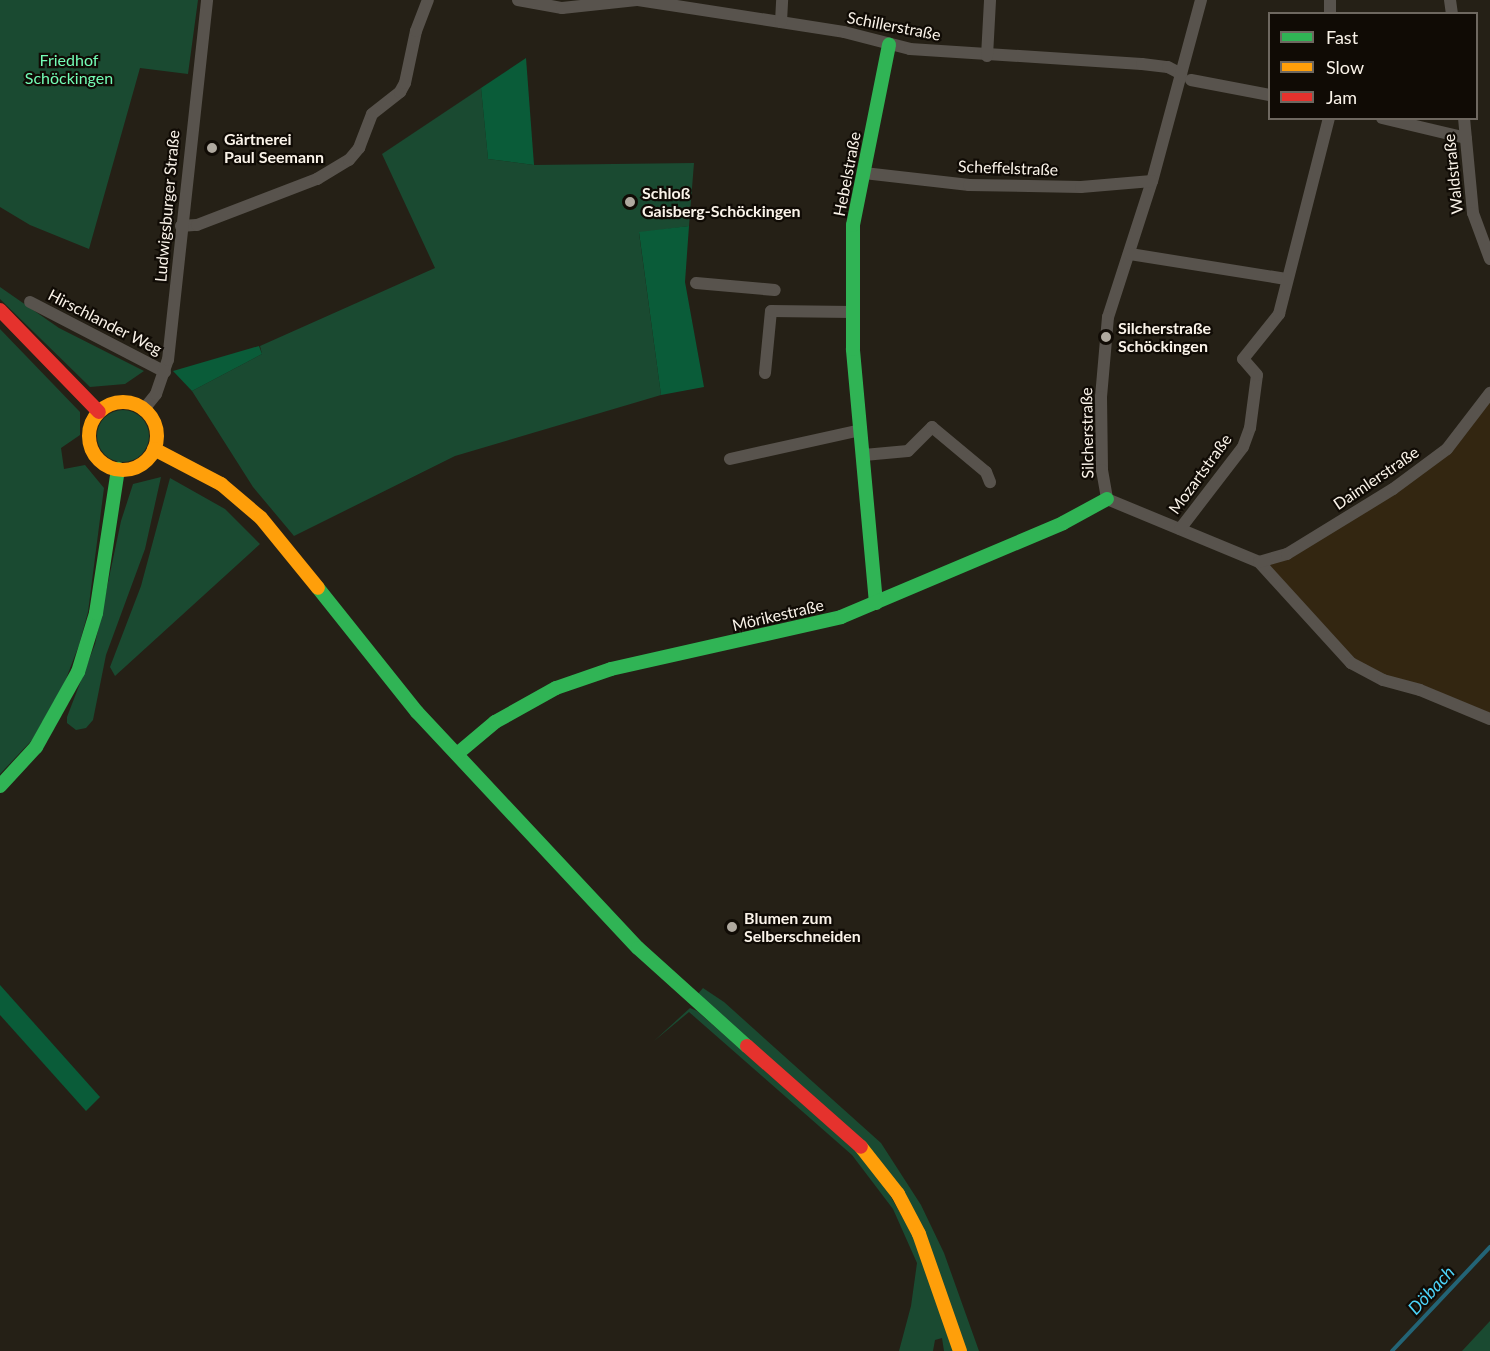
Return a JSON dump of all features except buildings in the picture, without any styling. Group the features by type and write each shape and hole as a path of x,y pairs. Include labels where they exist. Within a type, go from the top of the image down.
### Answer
{"street":[{"name":"Ludwigsburger Straße","path":"144,409 165,372 207,0"},
{"path":"181,226 197,225 317,179 350,160 359,148 372,114 400,92 405,83 416,31 428,0"},
{"name":"Schillerstraße","path":"518,0 562,8 638,0 868,37 889,45 987,56 1142,64 1168,68 1186,77 1268,95"},
{"path":"781,22 782,0"},
{"path":"987,56 990,0"},
{"name":"Silcherstraße","path":"1200,0 1186,77 1108,317 1101,397 1102,470 1107,498 1259,562 1351,663 1383,680 1420,690 1490,719"},
{"name":"Hebelstraße","path":"876,603 852,312 854,225 889,45"},
{"name":"Mozartstraße","path":"1180,529 1243,447 1250,428 1257,375 1243,359 1279,314 1286,279 1328,120"},
{"path":"1390,120 1466,138"},
{"name":"Waldstraße","path":"1464,120 1473,213 1490,259"},
{"name":"Scheffelstraße","path":"864,173 969,185 1081,187 1152,181"},
{"path":"1130,254 1286,279"},
{"path":"696,283 776,286 771,311 765,373"},
{"name":"Hirschlander Weg","path":"30,302 165,372"},
{"path":"0,310 99,412"},
{"path":"771,311 852,312"},
{"name":"Daimlerstraße","path":"1259,562 1287,554 1393,489 1447,449 1490,393"},
{"path":"121,402 144,409 156,427 154,449 138,466 118,470 101,461 90,445 91,425 99,412 121,402"},
{"path":"864,455 908,451 932,427 986,472 990,482"},
{"path":"730,459 861,430"},
{"path":"154,449 221,484 261,518 410,704 638,948 877,1165 919,1234 960,1351"},
{"path":"0,786 36,747 78,672 96,613 118,470"},
{"name":"Mörikestraße","path":"457,754 516,708 584,678 800,629 876,603 1063,523 1107,498"}],"shaded area":[{"path":"1490,393 1490,720 1365,671 1259,562 1287,554 1447,449"}],"green space":[{"name":"Friedhof Schöckingen","path":"0,0 198,0 188,74 140,68 89,249 30,225 0,207"},
{"path":"526,58 534,165 488,159 481,88"},
{"path":"481,88 488,159 534,165 694,163 689,226 639,233 661,395 455,456 294,536 253,487 192,391 262,354 260,346 435,268 382,154"},
{"path":"689,226 685,282 704,387 661,395 639,232"},
{"path":"0,287 59,328 144,371 125,384 90,387 0,299"},
{"path":"0,329 80,412 80,435 61,448 64,469 85,465 104,488 88,612 79,645 64,684 32,740 0,774"},
{"path":"259,346 262,354 192,391 173,371"},
{"path":"118,410 128,410 138,414 145,421 149,436 145,451 138,458 128,462 118,462 108,458 101,451 97,441 97,431 101,421 108,414"},
{"path":"161,477 145,549 106,655 93,720 86,728 76,730 67,723 67,717 95,644 121,521 133,484"},
{"path":"170,478 225,509 260,544 115,676 110,667 141,586"},
{"path":"0,985 100,1097 86,1111 0,1015"},
{"path":"703,988 724,1002 881,1143 921,1205 944,1253 979,1351 960,1351 887,1178 697,995"},
{"path":"690,1008 697,1011 856,1151 882,1181 913,1236 954,1351 944,1351 942,1338 935,1340 933,1351 899,1351 911,1306 917,1263 893,1209 852,1155 689,1012 654,1041"},
{"path":"1490,1321 1490,1351 1462,1351"}],"waterway":[{"name":"Döbach","path":"1392,1351 1490,1247"}],"traffic: fast":[{"path":"876,603 853,349 853,225 889,45"},
{"path":"0,786 36,747 78,672 96,613 118,469"},
{"path":"457,754 495,722 556,688 611,669 841,617 1063,523 1107,499"},
{"path":"318,588 417,712 638,948 747,1046"}],"traffic: slow":[{"path":"123,402 136,405 147,412 154,423 157,436 154,449 147,460 136,467 123,470 110,467 99,460 92,449 89,436 92,423 99,412 110,405 123,402"},
{"path":"154,449 221,484 261,518 318,588"},
{"path":"861,1147 898,1194 919,1234 960,1351"}],"traffic: jam":[{"path":"0,310 99,412"},
{"path":"747,1046 861,1147"}],"place":[{"name":"Gärtnerei Paul Seemann","path":"212,148"},
{"name":"Schloß Gaisberg-Schöckingen","path":"630,202"},
{"name":"Silcherstraße Schöckingen","path":"1106,337"},
{"name":"Blumen zum Selberschneiden","path":"732,927"}]}
